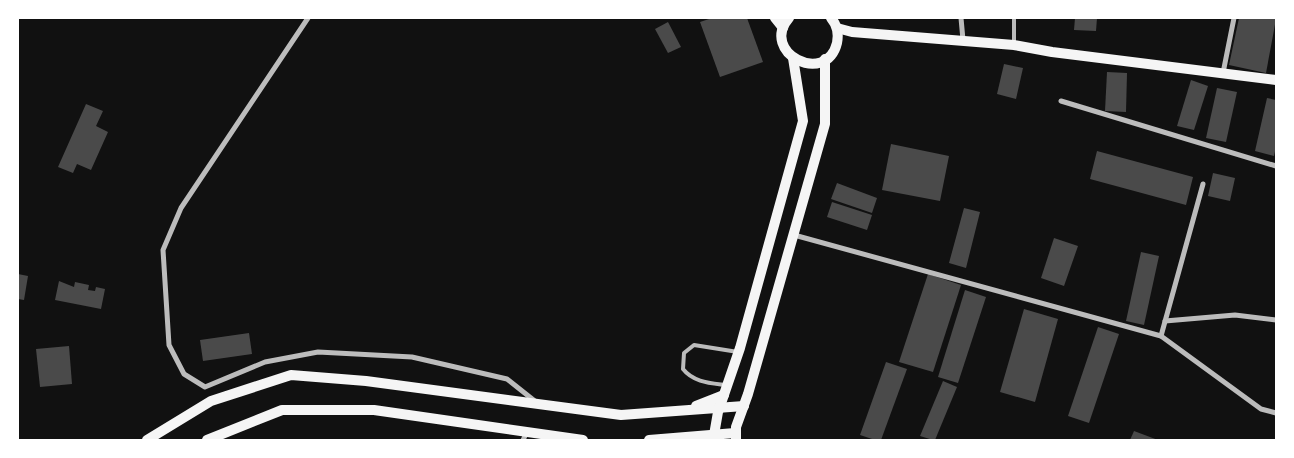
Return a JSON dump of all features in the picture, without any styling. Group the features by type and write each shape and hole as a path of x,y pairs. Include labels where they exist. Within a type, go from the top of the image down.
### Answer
{"main road":[{"path":"775,18 783,28"},
{"path":"715,438 720,408 739,352 803,121 793,58 783,44 783,28 789,18"},
{"path":"793,58 812,64 825,59 836,46 837,28 830,18"},
{"path":"837,28 852,32 1014,45 1052,52 1276,80"},
{"path":"649,440 736,437 824,124 825,59"},
{"path":"147,440 211,401 291,375 366,381 621,415 744,406"},
{"path":"676,411 726,390"},
{"path":"207,440 282,410 374,410 436,419 525,436 583,440"}],"street":[{"path":"308,18 181,208 163,250 168,345 184,374 205,387 265,362 318,352 412,357 507,379 538,404"},
{"path":"961,18 963,40"},
{"path":"1223,73 1234,18"},
{"path":"1061,101 1276,166"},
{"path":"1161,336 1203,184"},
{"path":"793,234 1161,336 1261,408 1276,413"},
{"path":"1165,321 1235,315 1276,320"}],"lane":[{"path":"1014,18 1014,45"},
{"path":"726,390 687,374 683,369 684,353 694,345 739,352"}],"building":[{"path":"712,18 747,18 763,62 720,77 700,22"},
{"path":"1075,18 1097,18 1096,31 1074,30"},
{"path":"1239,18 1276,19 1266,73 1229,65"},
{"path":"668,22 681,47 668,53 655,29"},
{"path":"1004,64 1023,68 1016,99 997,94"},
{"path":"1107,72 1127,73 1126,112 1105,111"},
{"path":"1191,80 1208,86 1194,130 1177,126"},
{"path":"1217,88 1237,92 1226,142 1206,138"},
{"path":"1267,98 1276,100 1276,147 1274,156 1255,151"},
{"path":"86,104 103,111 96,126 108,132 91,170 77,164 73,173 58,167"},
{"path":"891,144 949,156 940,201 882,190"},
{"path":"1097,151 1193,177 1186,205 1090,179"},
{"path":"1213,173 1235,178 1230,201 1208,196"},
{"path":"837,183 877,198 872,213 831,199"},
{"path":"832,202 872,215 867,230 827,217"},
{"path":"964,208 980,212 966,268 949,263"},
{"path":"1054,238 1078,246 1064,286 1041,278"},
{"path":"1141,252 1159,256 1144,325 1126,321"},
{"path":"18,274 28,276 24,300 18,299"},
{"path":"928,274 961,285 933,372 899,362"},
{"path":"59,281 74,287 75,282 89,285 88,290 95,291 96,287 105,289 101,309 55,300"},
{"path":"965,290 986,297 958,383 938,377"},
{"path":"1024,309 1058,319 1035,402 1000,392"},
{"path":"1098,327 1119,334 1089,423 1068,416"},
{"path":"249,333 252,354 203,361 200,340"},
{"path":"69,346 72,384 40,387 36,349"},
{"path":"886,362 907,369 881,440 875,440 860,435"},
{"path":"943,381 957,387 935,440 933,440 920,436"},
{"path":"1134,431 1158,440 1130,440"}]}
